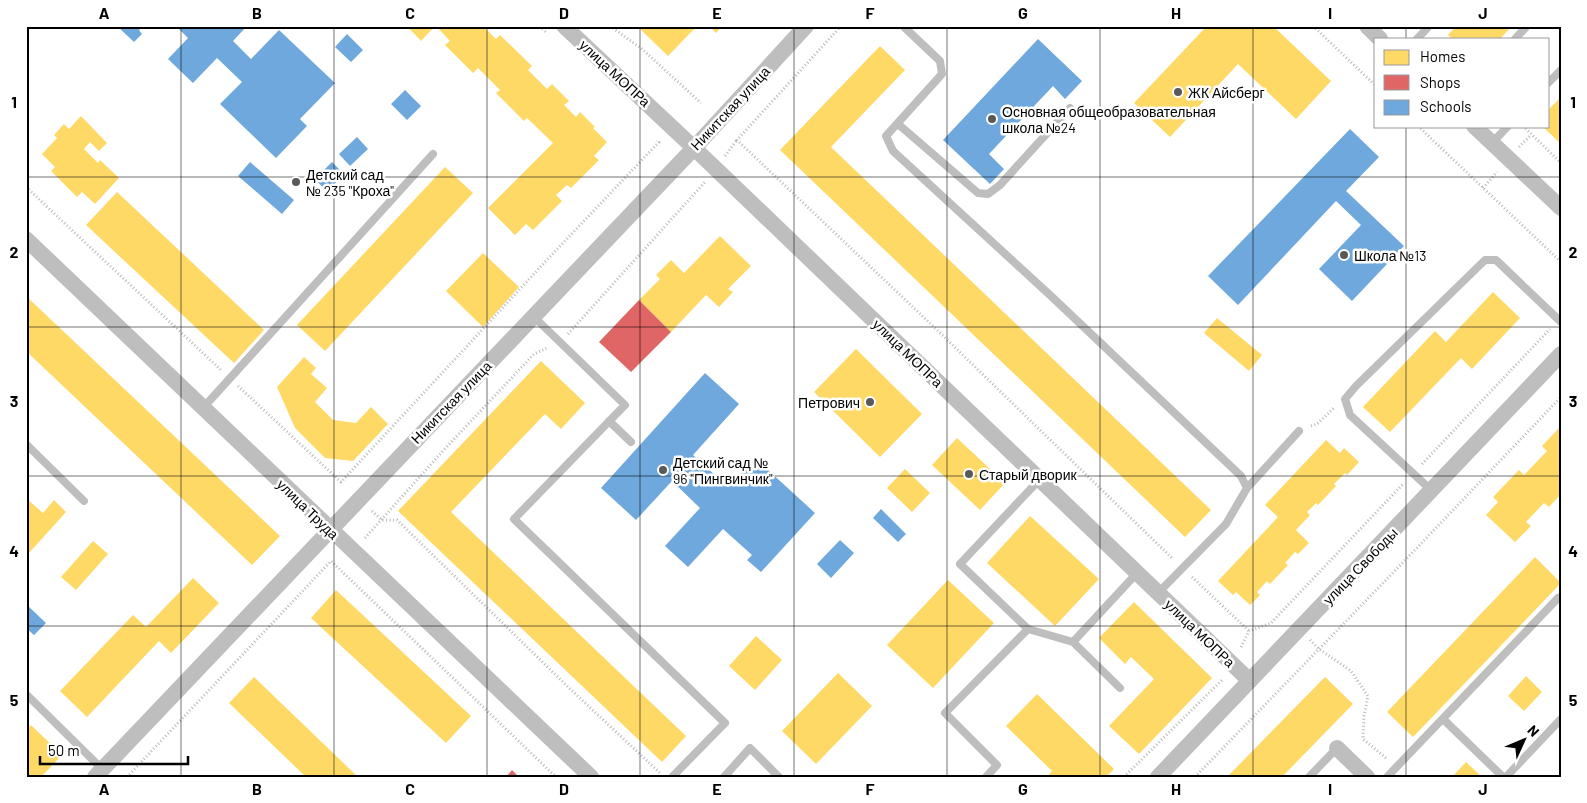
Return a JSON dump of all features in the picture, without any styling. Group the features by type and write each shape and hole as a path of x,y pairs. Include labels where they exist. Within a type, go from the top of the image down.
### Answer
{"street":[{"name":"улица МОПРа","path":"564,26 1250,680"},
{"name":"Никитская улица","path":"98,773 694,148 806,26"},
{"path":"1367,26 1379,38"},
{"path":"1476,128 1561,208"},
{"name":"улица Труда","path":"26,239 591,777"},
{"name":"улица Свободы","path":"1158,777 1561,354"},
{"path":"1337,748 1367,777"}],"lane":[{"path":"903,26 940,60 942,74 886,136 893,151 1051,296 1241,476 1247,488"},
{"path":"1418,38 1429,26"},
{"path":"1516,38 1526,26"},
{"path":"1550,82 1561,70"},
{"path":"898,124 978,193 988,194 1000,185 1070,108"},
{"path":"1492,143 1506,128"},
{"path":"203,408 433,154"},
{"path":"1431,490 1350,415 1345,399 1439,303 1485,260 1496,260 1561,322"},
{"path":"533,316 625,405 514,519 725,723 672,777"},
{"path":"609,421 631,442"},
{"path":"1158,593 1226,524 1247,488 1298,431"},
{"path":"26,444 84,501"},
{"path":"1040,479 960,564 1028,629 1073,642 1120,688"},
{"path":"1073,642 1137,572"},
{"path":"1387,777 1558,598 1561,600"},
{"path":"986,777 998,765 945,713 1028,629"},
{"path":"26,694 98,773"},
{"path":"1443,719 1504,777 1561,719"},
{"path":"724,777 750,748 779,777"},
{"path":"1309,777 1337,748"}],"path":[{"path":"540,26 550,36"},
{"path":"610,26 642,49 702,103"},
{"path":"339,568 441,453 534,354 560,342 696,194 737,140 841,26"},
{"path":"1313,26 1374,84"},
{"path":"1420,128 1561,262"},
{"path":"1525,128 1561,163"},
{"path":"26,187 341,482 659,142 652,135"},
{"path":"737,140 1250,631"},
{"path":"1195,777 1561,397"},
{"path":"382,520 398,520 567,686 664,777"},
{"path":"127,777 331,560 556,777"},
{"path":"1319,649 1351,671 1368,696 1364,716 1363,739 1396,767"},
{"path":"1124,777 1222,680 1215,673"}],"building: Homes":[{"path":"407,26 435,26 421,41"},
{"path":"436,26 483,26 496,39 500,35 532,66 528,70 547,89 552,84 569,101 564,105 576,117 580,112 607,142 594,156 599,160 571,188 567,185 556,195 562,201 533,230 526,224 515,235 488,208 553,143 527,118 524,121 496,93 500,90 478,68 473,73 445,45 450,41"},
{"path":"642,26 697,26 668,56 640,29"},
{"path":"709,26 722,26 716,33"},
{"name":"ЖК Айсберг","path":"1200,26 1273,26 1331,81 1296,119 1238,64 1170,137 1134,103 1204,29"},
{"path":"1456,26 1512,26 1501,38 1451,38 1448,35"},
{"path":"880,46 905,70 831,147 1211,510 1185,537 780,150"},
{"path":"1561,97 1561,144 1544,128 1550,128 1550,108"},
{"path":"81,116 107,143 99,151 90,142 84,149 98,163 100,160 119,178 95,204 82,192 77,197 51,171 55,167 42,154 57,138 54,135 64,124 69,129"},
{"path":"445,167 473,193 325,351 297,325"},
{"path":"117,192 264,330 234,363 86,225"},
{"path":"720,236 751,266 728,289 733,292 719,307 706,295 671,332 639,300 660,279 656,275 671,260 684,273"},
{"path":"483,253 519,287 483,327 446,291"},
{"path":"1493,292 1520,318 1472,369 1461,358 1390,432 1363,407 1435,331 1446,342"},
{"path":"26,296 280,536 252,565 26,351"},
{"path":"1217,318 1262,355 1249,371 1204,333"},
{"path":"856,349 922,414 880,457 814,392"},
{"path":"304,357 316,368 311,374 327,388 315,402 333,420 356,423 371,407 388,424 353,461 325,458 295,428 277,387"},
{"path":"541,361 585,403 561,429 545,414 451,512 686,736 662,762 398,511"},
{"path":"1561,426 1561,494 1549,507 1544,503 1526,522 1531,526 1515,542 1486,515 1498,502 1493,497 1519,470 1524,475 1547,451 1542,446"},
{"path":"957,438 1005,483 980,510 932,465"},
{"path":"1326,440 1340,453 1344,448 1359,462 1347,475 1345,473 1334,484 1336,486 1318,505 1316,503 1307,512 1310,515 1296,530 1309,543 1298,554 1295,552 1285,563 1288,565 1270,584 1267,581 1257,592 1260,595 1250,605 1236,592 1233,595 1218,581 1278,517 1265,505"},
{"path":"905,469 930,493 912,512 887,488"},
{"path":"26,498 43,513 54,500 66,512 29,553 26,550"},
{"path":"1030,516 1099,579 1055,626 987,563"},
{"path":"93,541 108,554 76,590 61,577"},
{"path":"1535,557 1561,583 1413,737 1387,712"},
{"path":"193,578 219,603 171,653 159,641 87,717 60,691 133,615 146,627"},
{"path":"948,580 994,623 933,688 887,645"},
{"path":"336,590 471,716 446,743 311,618"},
{"path":"1134,602 1212,678 1139,754 1109,726 1154,679 1131,657 1125,664 1099,638"},
{"path":"756,636 782,660 755,690 729,666"},
{"path":"838,673 872,706 816,764 782,731"},
{"path":"1526,676 1542,692 1524,711 1508,696"},
{"path":"254,677 358,777 306,777 229,703"},
{"path":"1325,677 1353,704 1282,777 1227,777"},
{"path":"1037,694 1114,769 1106,777 1047,777 1052,771 1006,726"},
{"path":"31,725 62,755 41,777 26,777 26,730"},
{"path":"1466,762 1482,777 1452,777"}],"building: Shops":[{"path":"639,300 671,332 631,372 599,342"},
{"path":"512,770 519,777 506,777"}],"building: Schools":[{"path":"117,26 143,26 139,30 142,34 134,42"},
{"path":"176,26 247,26 233,41 251,59 279,30 335,83 300,119 307,126 276,158 220,104 242,82 217,58 193,83 168,59 188,38"},
{"path":"347,34 363,50 351,62 335,47"},
{"name":"Основная общеобразовательная школа №24","path":"1038,39 1082,81 1065,99 1053,86 989,154 1004,169 990,184 943,140"},
{"path":"405,90 421,106 407,120 391,104"},
{"path":"1350,129 1379,157 1346,191 1404,246 1352,301 1319,269 1361,225 1336,201 1238,305 1208,276"},
{"path":"357,137 368,149 350,166 339,154"},
{"path":"250,162 294,200 282,214 238,176"},
{"path":"332,162 344,174 327,192 315,179"},
{"name":"Детский сад № 96 \"Пингвинчик\"","path":"705,373 739,404 693,455 728,487 755,458 815,513 761,572 747,560 752,555 723,529 688,567 665,546 700,508 672,481 636,520 601,488"},
{"path":"881,509 906,534 898,542 873,518"},
{"path":"840,540 854,553 831,578 817,564"},
{"path":"26,604 46,623 34,635 26,628"}],"place":[{"name":"ЖК Айсберг","path":"1178,92"},
{"name":"Основная общеобразовательная школа №24","path":"992,119"},
{"name":"Детский сад № 235 \"Кроха\"","path":"296,182"},
{"name":"Школа №13","path":"1344,255"},
{"name":"Петрович","path":"870,402"},
{"name":"Детский сад № 96 \"Пингвинчик\"","path":"663,470"},
{"name":"Старый дворик","path":"969,474"}]}
